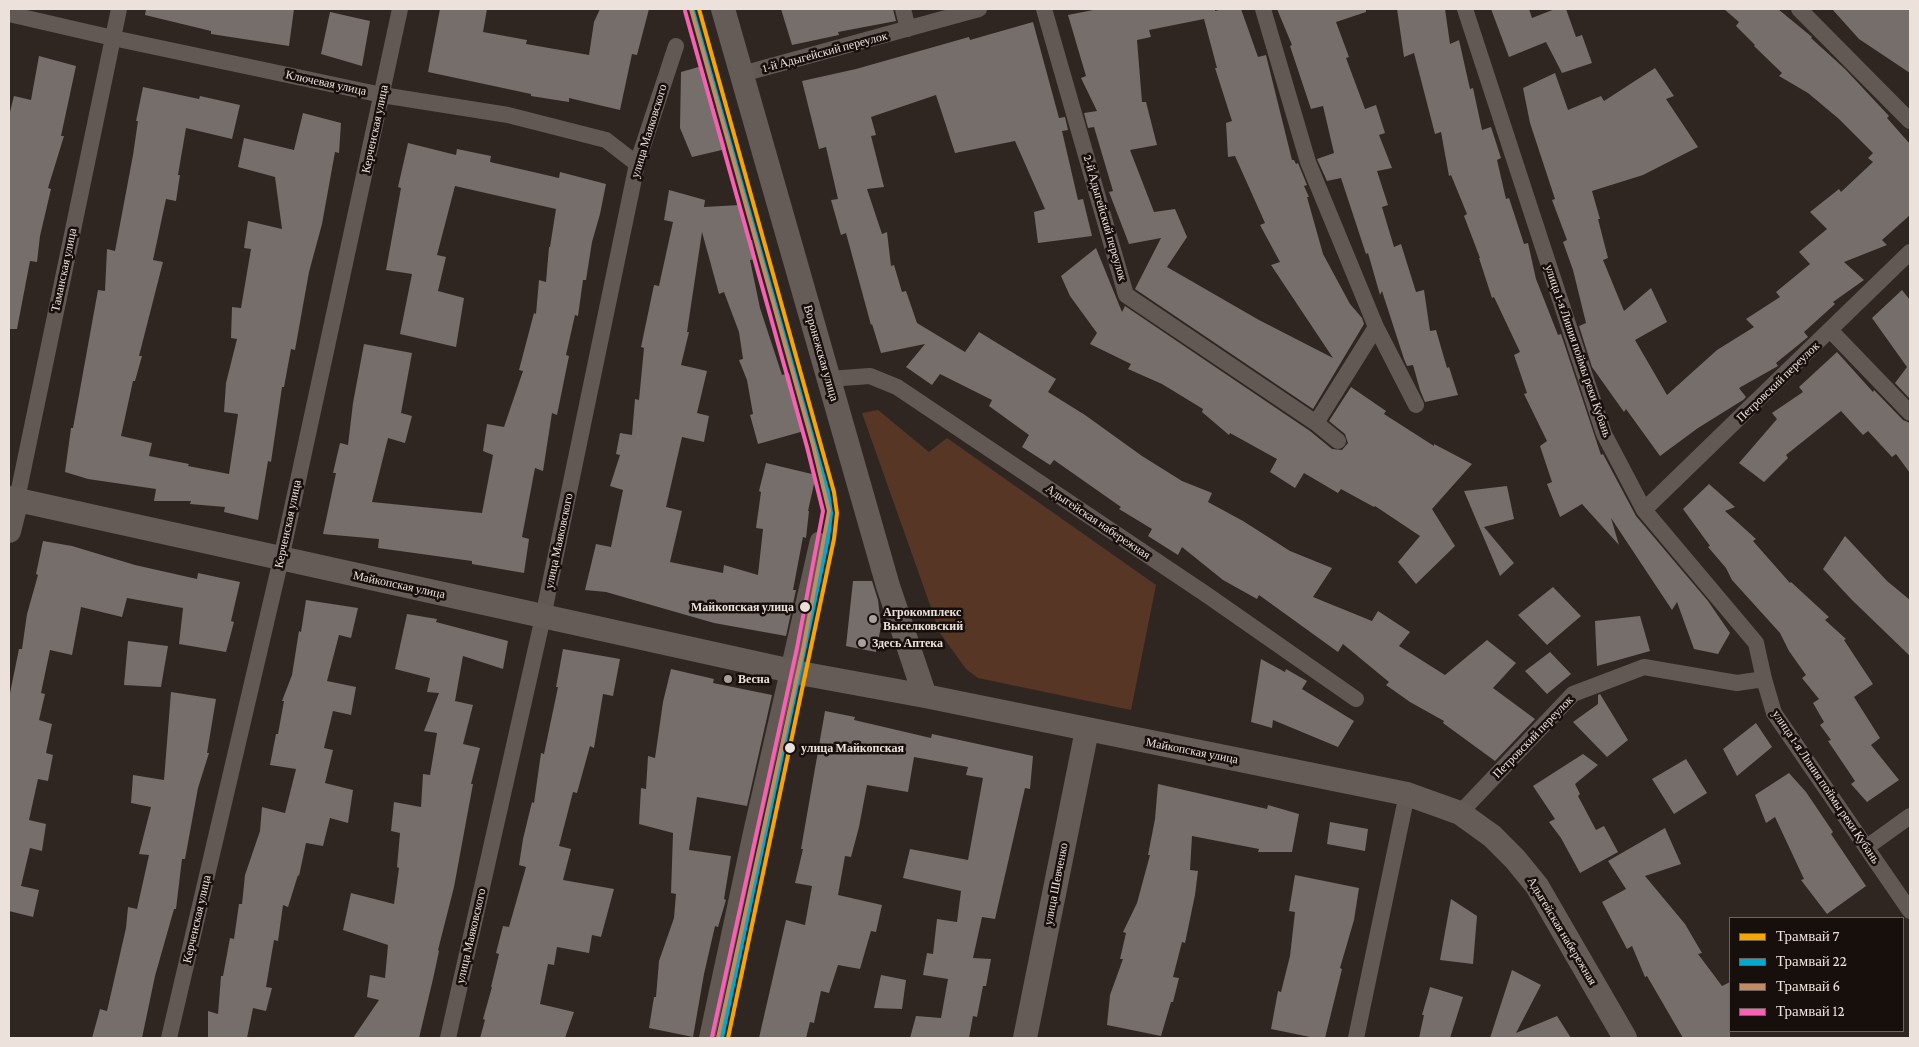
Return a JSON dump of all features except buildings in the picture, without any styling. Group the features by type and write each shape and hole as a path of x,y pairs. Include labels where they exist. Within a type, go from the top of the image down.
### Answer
{"street":[{"name":"Таманская улица","path":"9,531 13,498 120,9"},
{"name":"Керченская улица","path":"169,1038 280,559 400,9"},
{"name":"Воронежская улица","path":"723,9 888,586 925,696"},
{"path":"903,9 908,30"},
{"name":"1-й Адыгейский переулок","path":"742,74 979,9"},
{"name":"2-й Адыгейский переулок","path":"1044,9 1126,294 1316,423 1338,442"},
{"path":"1263,9 1308,162 1376,327 1416,405"},
{"name":"улица 1-я Линия поймы реки Кубань","path":"1465,9 1604,434 1644,510 1756,643 1774,713 1910,911"},
{"path":"1799,9 1910,121"},
{"name":"Ключевая улица","path":"9,14 382,95 508,115 606,140 637,164"},
{"name":"улица Маяковского","path":"448,1038 543,616 637,164 676,46"},
{"name":"Петровский переулок","path":"1644,510 1831,331 1910,252"},
{"path":"1316,423 1376,327"},
{"path":"1831,331 1910,413"},
{"name":"Адыгейская набережная","path":"828,379 870,376 897,387 1207,595 1356,699"},
{"name":"Майкопская улица","path":"13,498 280,559 793,671 1407,794"},
{"path":"707,1038 793,671 818,540"},
{"name":"Петровский переулок","path":"1460,813 1573,694 1644,667 1738,683 1764,679"},
{"name":"улица Шевченко","path":"1024,1038 1087,730"},
{"path":"1356,1038 1407,794"},
{"name":"Адыгейская набережная","path":"1407,794 1460,813 1492,836 1515,859 1537,886 1625,1038"},
{"path":"1867,847 1910,816"}],"shaded area":[{"path":"878,410 929,452 947,438 1156,585 1131,710 978,678 966,669 940,633 862,413"}],"tram line":[{"name":"6","path":"691,9 813,445 829,511 803,649 718,1038"},
{"name":"7","path":"699,9 834,492 837,513 834,539 728,1038"},
{"name":"12","path":"685,11 807,447 823,511 797,648 712,1037"},
{"name":"22","path":"693,11 828,493 831,513 828,538 722,1037"}],"place":[{"name":"Майкопская улица","path":"805,607"},
{"name":"Агрокомплекс Выселковский","path":"873,619"},
{"name":"Здесь Аптека","path":"862,643"},
{"name":"Весна","path":"728,679"},
{"name":"улица Майкопская","path":"790,748"}]}
